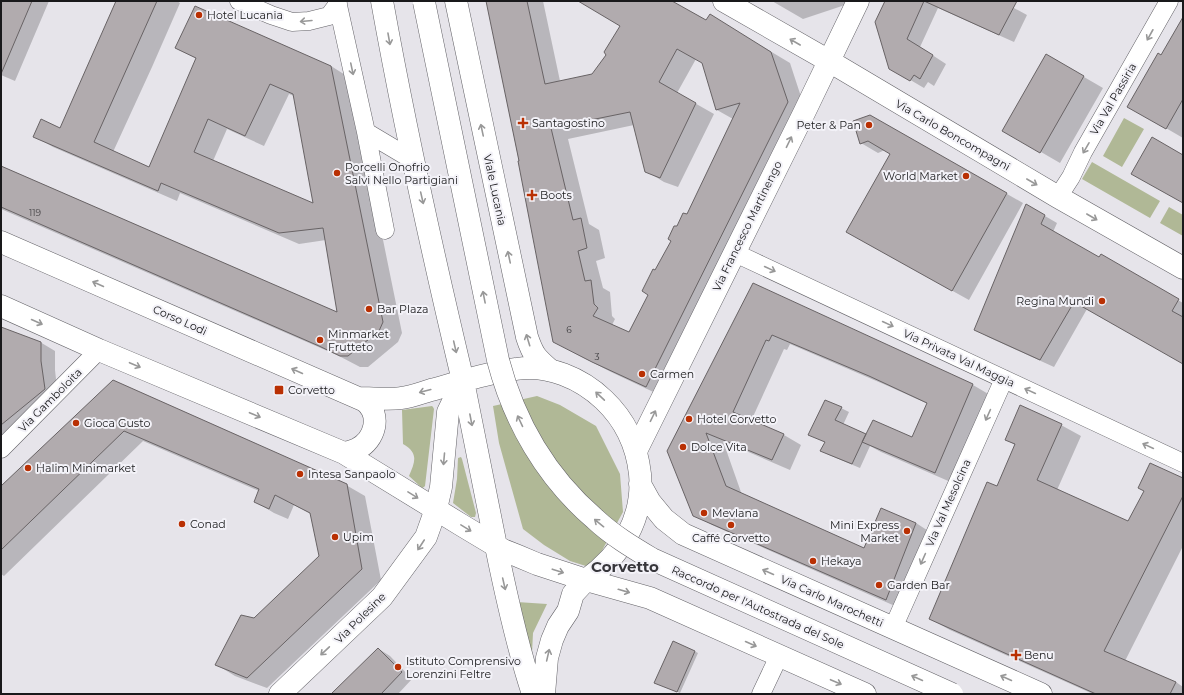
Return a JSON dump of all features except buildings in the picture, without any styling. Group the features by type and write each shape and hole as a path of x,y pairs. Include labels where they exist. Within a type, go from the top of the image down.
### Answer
{"main road":[{"path":"382,1 413,160 463,381 504,584 533,694"},
{"name":"Viale Lucania","path":"456,1 526,337 532,351 539,361 550,370"},
{"name":"Via Carlo Boncompagni","path":"724,1 829,61 1058,198 1183,268"},
{"name":"Via Francesco Martinengo","path":"636,451 858,1"},
{"name":"Raccordo per l'Autostrada del Sole","path":"424,2 492,337 504,383 522,426 547,467 578,503 595,519 613,534 652,559 952,694"},
{"name":"Corso Lodi","path":"1,242 359,398"},
{"path":"1,306 100,350 344,453 496,546 518,556 537,564 586,580 650,598 864,694"},
{"path":"359,398 401,398 489,374 516,368 534,368 550,370 584,384 596,392 613,408 622,421 630,434 636,451 640,474 639,500 635,516 629,532 620,547 609,560 586,580 573,594 568,612 558,626 552,640 547,658 544,694"},
{"name":"Via Polesine","path":"280,694 382,597 426,537 436,509 441,487 448,412 463,381"},
{"path":"344,453 357,449 366,442 371,436 374,428 375,418 372,408 365,401 359,398"},
{"name":"Via Carlo Marochetti","path":"640,484 650,502 664,518 684,534 1041,694"}],"street":[{"path":"239,1 271,15 292,22 309,22 329,16 338,2"},
{"name":"Via Val Passiria","path":"1058,198 1169,1"},
{"path":"338,2 385,230"},
{"path":"366,132 413,160"},
{"name":"Via Privata Val Maggia","path":"734,252 1183,463"},
{"name":"Via Gamboloita","path":"1,449 100,350"},
{"name":"Via Val Mesolcina","path":"892,628 1004,379"},
{"path":"761,694 779,656"}],"green space":[{"path":"1124,118 1144,129 1122,167 1103,156"},
{"path":"1092,162 1160,201 1150,218 1082,179"},
{"path":"1169,207 1183,215 1183,236 1160,223"},
{"path":"537,396 560,405 596,426 620,474 623,512 598,558 589,567 570,561 544,545 523,529 499,443 493,406"},
{"path":"432,406 434,409 425,486 422,488 409,476 414,462 414,454 403,444 402,410"},
{"path":"461,457 476,513 475,517 471,517 453,503 457,479 458,458"},
{"path":"517,602 547,604 533,633 532,653"}],"place":[{"name":"Hotel Lucania","path":"199,15"},
{"name":"Santagostino","path":"523,123"},
{"name":"Peter & Pan","path":"869,125"},
{"name":"Porcelli Onofrio Salvi Nello Partigiani","path":"337,173"},
{"name":"World Market","path":"966,176"},
{"name":"Boots","path":"532,195"},
{"name":"Regina Mundi","path":"1102,301"},
{"name":"Bar Plaza","path":"369,309"},
{"name":"Minmarket Frutteto","path":"320,340"},
{"name":"Carmen","path":"642,374"},
{"name":"Corvetto","path":"279,390"},
{"name":"Hotel Corvetto","path":"689,419"},
{"name":"Gioca Gusto","path":"76,423"},
{"name":"Dolce Vita","path":"683,447"},
{"name":"Halim Minimarket","path":"28,468"},
{"name":"Intesa Sanpaolo","path":"300,474"},
{"name":"Mevlana","path":"704,513"},
{"name":"Conad","path":"182,524"},
{"name":"Caffé Corvetto","path":"731,525"},
{"name":"Mini Express Market","path":"907,531"},
{"name":"Upim","path":"335,537"},
{"name":"Hekaya","path":"813,561"},
{"name":"Garden Bar","path":"879,585"},
{"name":"Benu","path":"1016,655"},
{"name":"Istituto Comprensivo Lorenzini Feltre","path":"398,667"}],"district":[{"name":"Corvetto","path":"625,566"}]}
